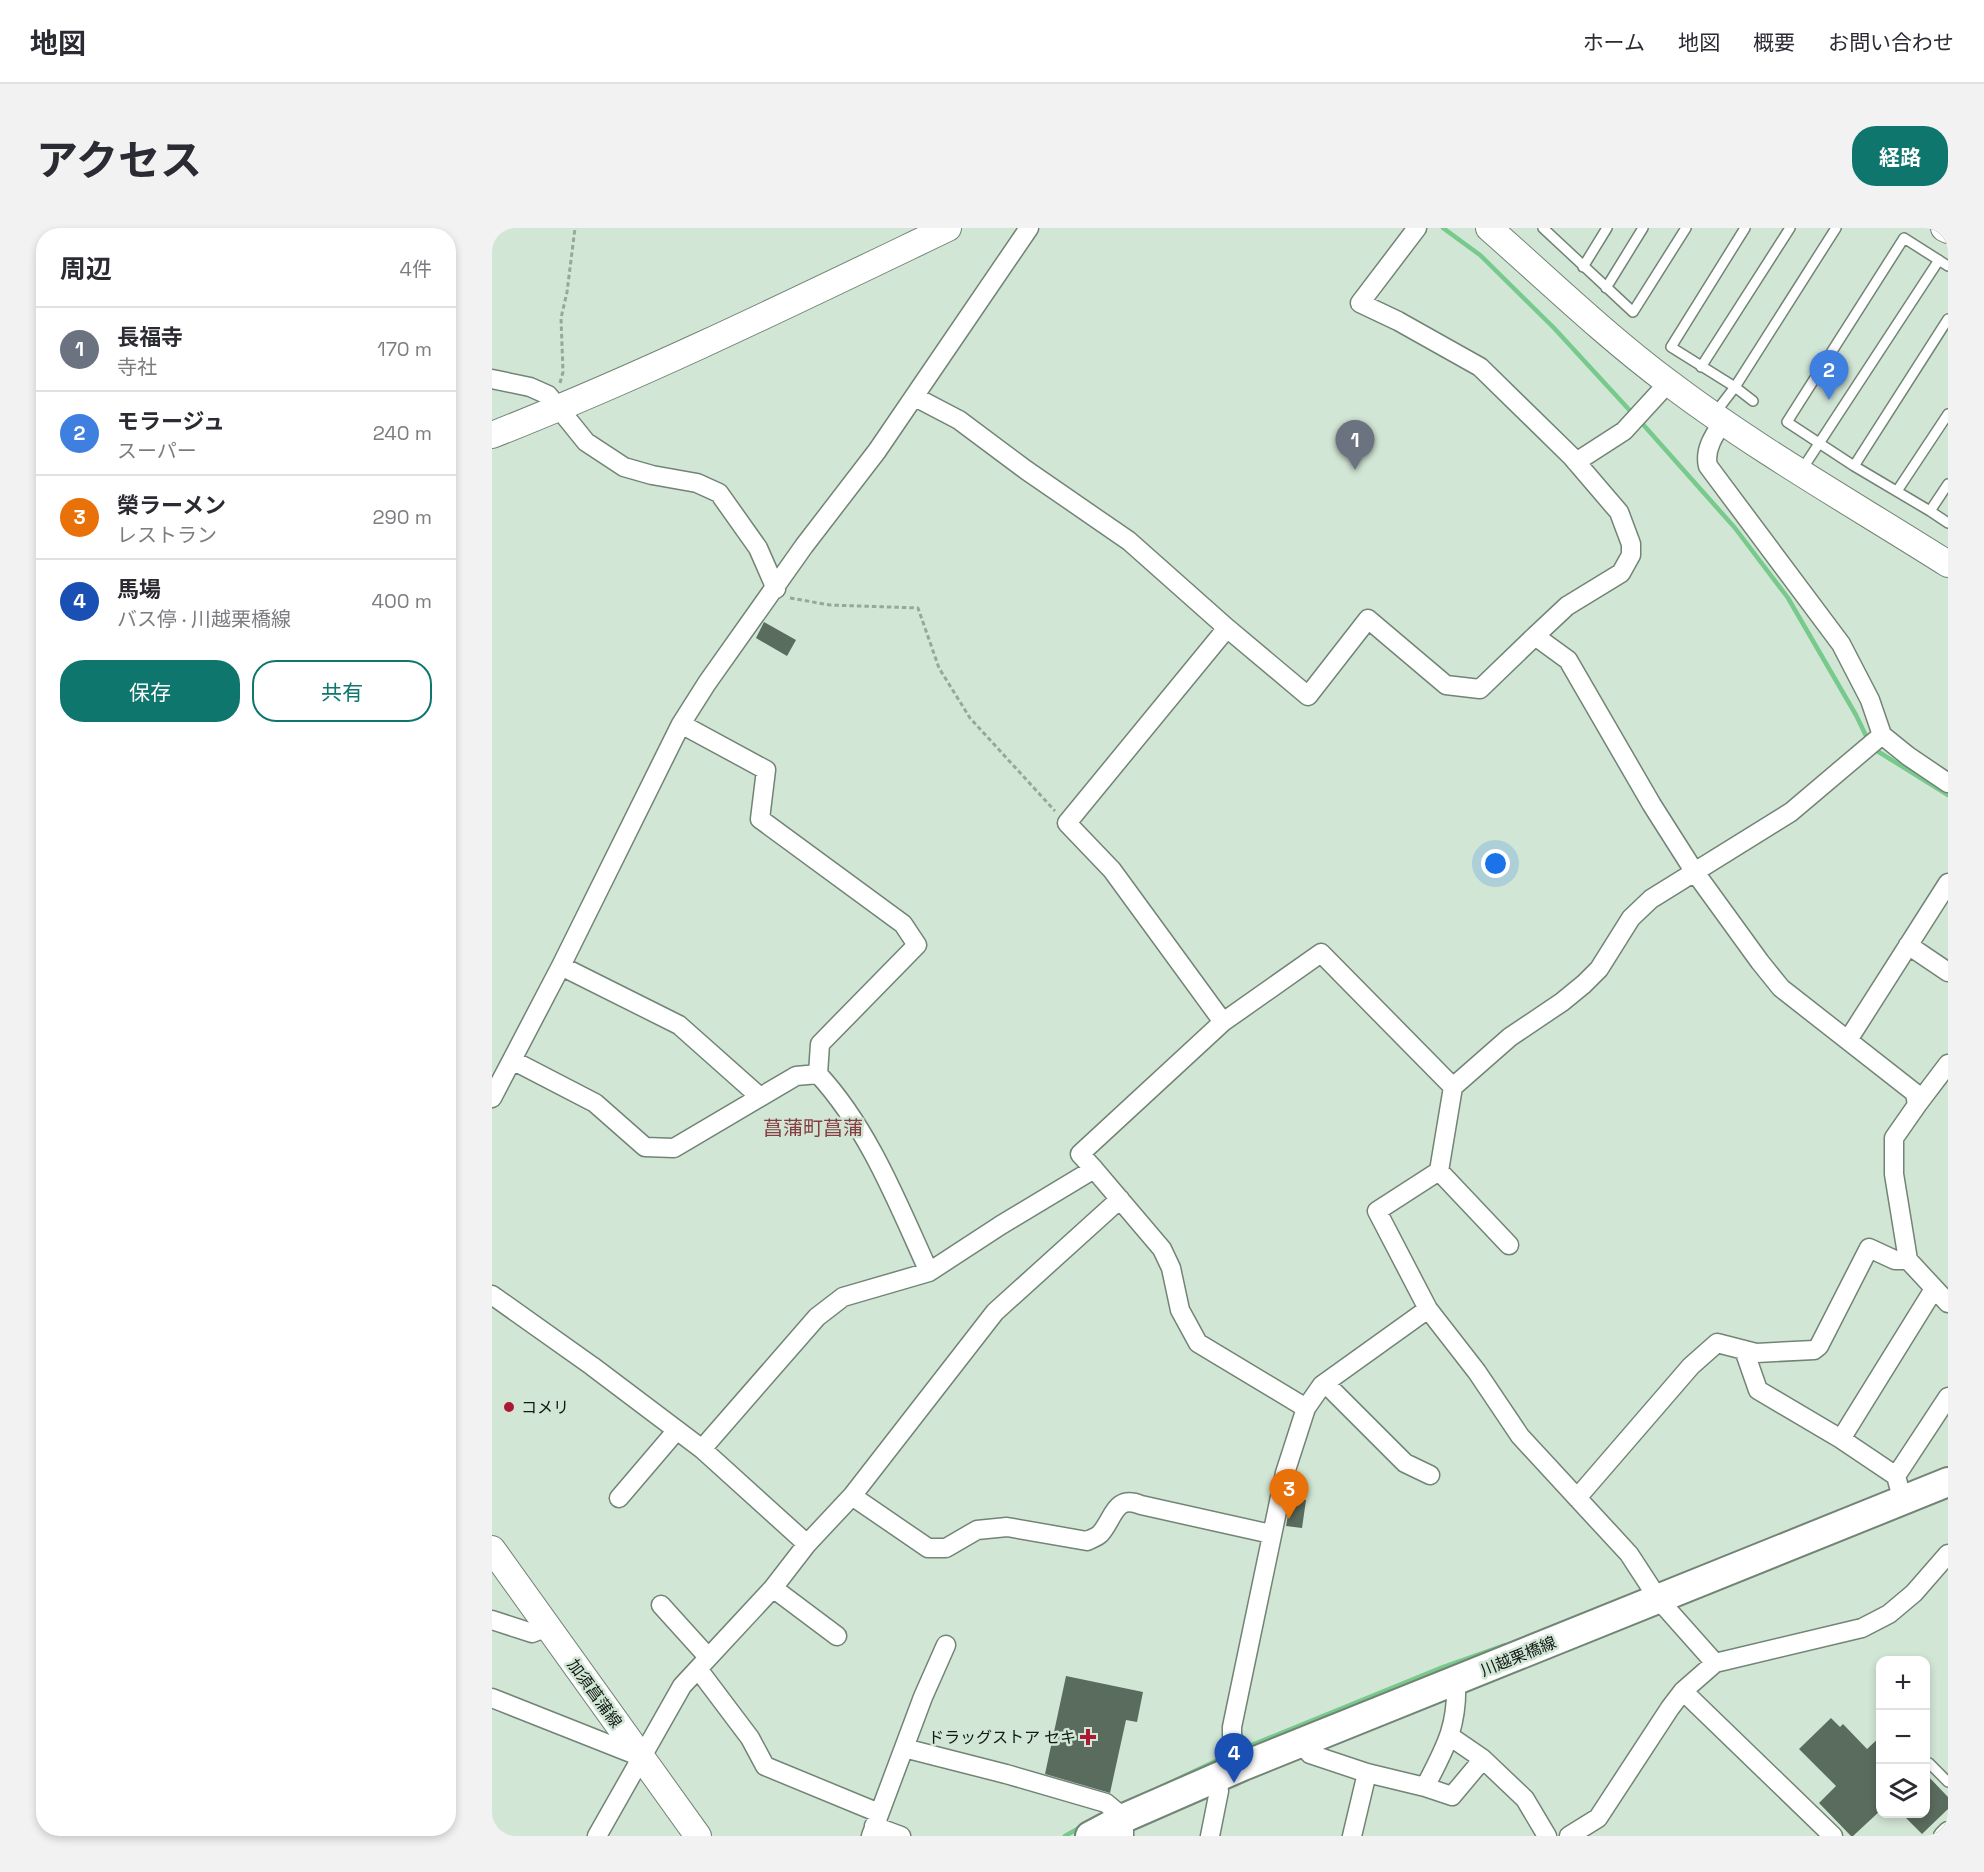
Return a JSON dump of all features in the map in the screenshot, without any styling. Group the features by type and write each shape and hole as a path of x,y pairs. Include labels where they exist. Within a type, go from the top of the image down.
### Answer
{"main road":[{"name":"川越栗橋線","path":"1090,1836 1124,1827 1216,1778 1300,1742 1659,1600 1899,1489 1948,1482"}],"street":[{"path":"492,435 554,402 789,304 948,228"},
{"path":"492,1098 561,966 681,724 707,684 915,397 1029,228"},
{"path":"915,397 959,420 1026,470 1129,541 1308,696 1368,619 1446,685 1480,689 1567,606 1621,573 1631,555 1631,544 1619,512 1576,462 1480,367 1398,321 1360,303 1417,228"},
{"path":"1489,228 1668,382 1718,418 1947,561"},
{"path":"492,380 530,387 554,402 586,442 624,467 652,475 697,483 719,493 758,548 776,589"},
{"path":"1576,462 1624,431 1668,382"},
{"path":"1718,418 1706,457 1708,466 1841,644 1870,700 1882,735 1948,783"},
{"path":"1223,1022 1112,870 1067,823 1227,628"},
{"path":"1534,636 1568,660 1652,805 1694,871 1781,988 1915,1093 1917,1105"},
{"path":"681,724 766,770 760,819 903,924 917,945 820,1044 818,1074 833,1091 877,1161 929,1272"},
{"path":"1714,1663 1659,1600 1629,1554 1520,1436 1477,1372 1428,1309 1377,1211 1439,1171 1453,1087 1510,1037 1563,1002 1584,984 1599,969 1631,918 1651,899 1791,813 1882,735"},
{"path":"1848,1040 1948,883"},
{"path":"1908,945 1948,972"},
{"path":"1306,1408 1198,1343 1180,1310 1171,1268 1162,1249 1080,1155 1223,1022 1321,953 1453,1087"},
{"path":"561,966 679,1025 760,1097"},
{"path":"512,1060 595,1103 645,1147 674,1148 796,1076 818,1074"},
{"path":"1948,1064 1894,1138 1894,1174 1908,1260 1948,1303"},
{"path":"702,1449 816,1317 843,1297 929,1272 1094,1169"},
{"path":"1439,1171 1509,1245"},
{"path":"597,1836 682,1686 773,1588 807,1544 852,1496 995,1312 1120,1199"},
{"path":"1577,1498 1691,1366 1717,1342 1756,1353 1814,1350 1819,1346 1869,1248 1895,1260 1908,1260"},
{"path":"1840,1439 1934,1289"},
{"path":"492,1295 592,1366 702,1449 807,1544"},
{"path":"1243,1766 1232,1736 1232,1727 1285,1473 1306,1408 1325,1383 1428,1309"},
{"path":"1744,1350 1758,1390 1840,1439 1899,1489 1948,1396"},
{"path":"1325,1383 1405,1463 1430,1475"},
{"path":"620,1498 677,1430"},
{"path":"852,1496 928,1548 946,1548 977,1530 1007,1527 1087,1541 1099,1534 1112,1513 1121,1504 1130,1501 1271,1534"},
{"name":"加須菖蒲線","path":"492,1549 698,1836"},
{"path":"1569,1836 1598,1818 1670,1708 1683,1691 1714,1663 1862,1628 1889,1614 1914,1593 1948,1554"},
{"path":"773,1588 837,1636"},
{"path":"661,1605 703,1663 765,1766 875,1825 902,1836"},
{"path":"492,1620 532,1633 548,1627"},
{"path":"875,1825 946,1645"},
{"path":"1425,1787 1451,1737 1457,1701 1456,1681"},
{"path":"1683,1691 1833,1836"},
{"path":"492,1698 642,1757"},
{"path":"1451,1737 1483,1759 1525,1798 1547,1836"},
{"path":"1300,1742 1310,1754 1452,1797 1483,1759"},
{"path":"904,1748 1106,1803 1124,1827"},
{"path":"1352,1836 1367,1773"},
{"path":"1210,1836 1219,1791 1216,1778"},
{"path":"1942,1836 1948,1831"}],"lane":[{"path":"1543,228 1633,312 1686,228"},
{"path":"1552,237 1557,228"},
{"path":"1583,267 1607,228"},
{"path":"1606,288 1642,228"},
{"path":"1745,228 1671,347 1753,401"},
{"path":"1701,367 1790,228"},
{"path":"1718,418 1735,387 1836,228"},
{"path":"1948,266 1904,238 1787,422 1948,523"},
{"path":"1801,471 1939,261"},
{"path":"1854,466 1948,319"},
{"path":"1897,491 1948,414"},
{"path":"1930,511 1948,484"},
{"path":"1930,1764 1948,1782"}],"path":[{"path":"554,402 563,372 561,318 567,292 575,228"},
{"path":"776,589 779,596 830,605 918,608 939,668 969,718 1067,823"}],"building":[{"path":"764,622 796,640 787,656 756,638"},
{"path":"1291,1498 1306,1500 1302,1528 1286,1526"},
{"path":"1066,1676 1143,1692 1137,1722 1126,1720 1110,1793 1045,1774"},
{"path":"1831,1718 1840,1727 1843,1724 1867,1749 1876,1741 1876,1815 1853,1836 1819,1803 1836,1786 1799,1749"},
{"path":"1930,1778 1948,1797 1948,1809 1922,1834 1906,1818 1930,1818"}],"waterway":[{"path":"1443,228 1480,255 1554,328 1634,415"},
{"path":"1640,421 1735,528 1788,598 1856,715 1869,742"},
{"path":"1874,749 1948,795"},
{"path":"1242,1749 1443,1667 1505,1645"},
{"path":"1161,1787 1235,1752"},
{"path":"1065,1836 1081,1827"}],"place":[{"name":"モラージュ","path":"1829,400"},
{"name":"長福寺","path":"1355,470"},
{"name":"コメリ","path":"509,1407"},
{"name":"榮ラーメン","path":"1289,1519"},
{"name":"ドラッグストア セキ","path":"1088,1737"},
{"name":"馬場","path":"1234,1783"}],"district":[{"name":"菖蒲町菖蒲","path":"813,1128"}]}
